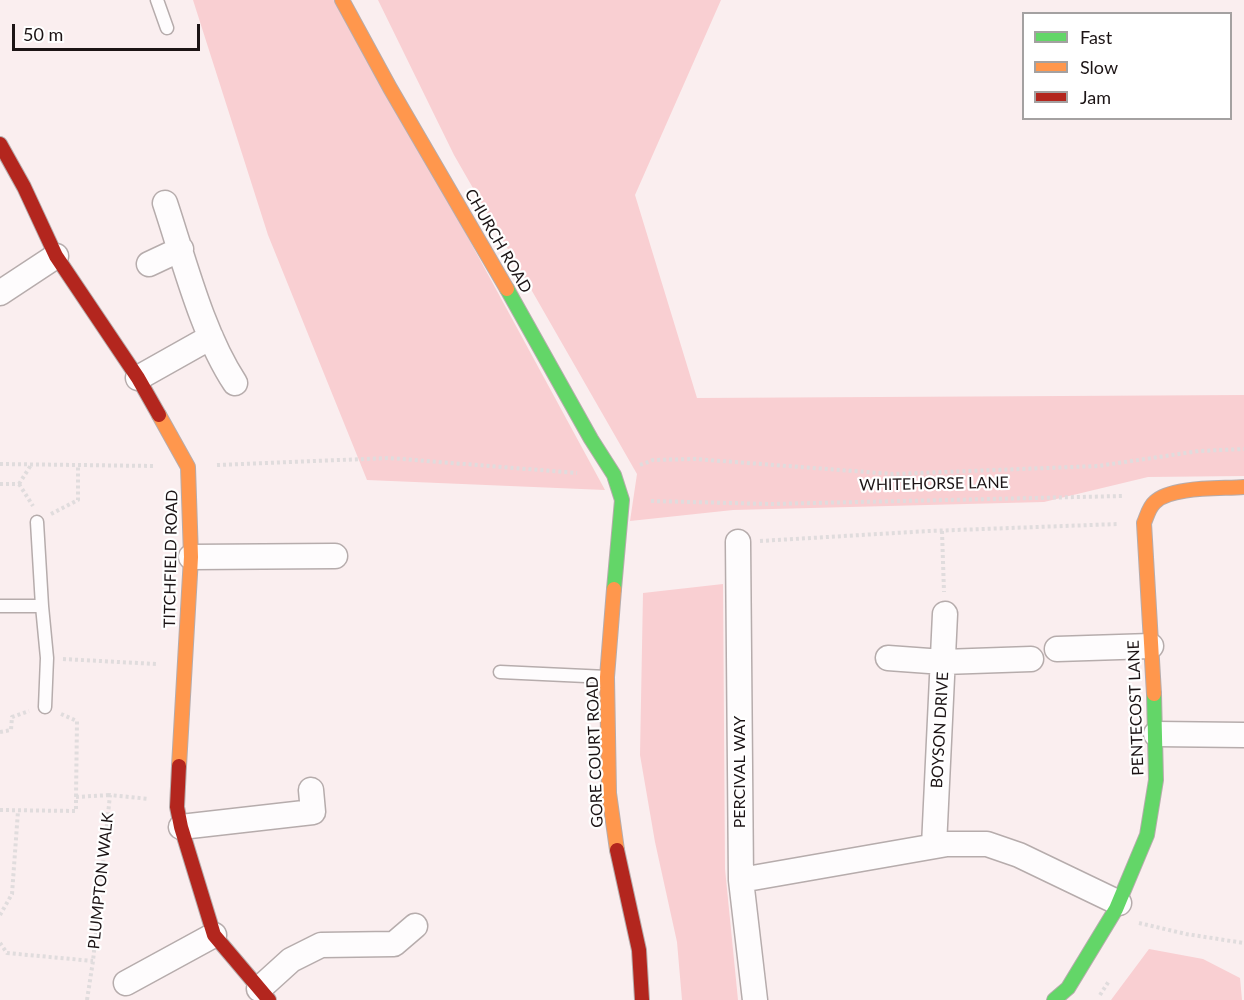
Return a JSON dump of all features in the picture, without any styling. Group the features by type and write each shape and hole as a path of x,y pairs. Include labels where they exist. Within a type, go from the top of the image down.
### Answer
{"street":[{"name":"CHURCH ROAD","path":"342,0 591,439 614,475 622,500"},
{"name":"TITCHFIELD ROAD","path":"0,144 24,187 56,256 138,378 188,467 191,557 177,807 214,935 264,995"},
{"path":"165,203 211,338 235,383"},
{"path":"149,264 181,249"},
{"path":"0,293 56,256"},
{"path":"138,378 211,338"},
{"path":"1144,523 1156,500 1170,493 1244,487"},
{"name":"GORE COURT ROAD","path":"622,500 607,677 609,793 619,867 639,950 642,1000"},
{"name":"PENTECOST LANE","path":"1054,1000 1068,988 1119,903 1147,835 1155,780 1156,734 1144,523"},
{"name":"PERCIVAL WAY","path":"738,542 741,880 755,1000"},
{"path":"191,557 335,556"},
{"name":"BOYSON DRIVE","path":"934,846 945,614"},
{"path":"1057,649 1151,646"},
{"path":"888,658 943,662 1030,659"},
{"path":"1156,734 1244,735"},
{"path":"181,827 313,812 310,790"},
{"path":"741,880 934,846 987,844 1020,855 1119,903"},
{"path":"264,995 291,960 321,945 394,944 415,926"},
{"path":"126,983 214,935"}],"lane":[{"path":"157,0 167,28"},
{"path":"37,522 47,658 45,707"},
{"path":"0,606 42,606"},
{"path":"500,672 607,677"}],"path":[{"path":"188,467 390,458 614,475 653,460 695,459 893,474 1098,466 1199,451 1244,449"},
{"path":"0,464 163,466"},
{"path":"19,484 31,464"},
{"path":"19,484 33,506 37,522 78,500 78,465"},
{"path":"0,484 19,484"},
{"name":"WHITEHORSE LANE","path":"622,500 782,504 1137,495 1156,500"},
{"path":"738,542 942,530 1144,523"},
{"path":"942,530 945,614"},
{"path":"155,676 156,653"},
{"path":"47,658 156,664"},
{"path":"0,732 11,730 12,717 45,707 77,722 76,811 0,810"},
{"name":"PLUMPTON WALK","path":"87,1000 110,795 151,800 152,788"},
{"path":"76,797 110,795"},
{"path":"0,915 12,894 18,810"},
{"path":"1136,922 1186,934 1244,943"},
{"path":"0,943 7,953 93,961"}],"shaded area":[{"path":"193,0 339,0 605,490 367,480 268,235"},
{"path":"378,0 721,0 635,195 697,398 1244,395 1244,476 1148,477 1044,502 733,510 630,521 637,474 454,155"},
{"path":"723,584 725,869 738,1000 682,1000 677,942 655,842 640,755 643,593"},
{"path":"1149,949 1203,959 1240,978 1242,1000 1111,1000"}],"traffic: fast":[{"path":"507,289 591,439 614,475 622,500 614,589"},
{"path":"1054,1000 1068,988 1116,909 1147,835 1156,780 1154,694"}],"traffic: slow":[{"path":"342,0 390,88 507,289"},
{"path":"159,415 188,467 191,557 179,766"},
{"path":"1154,694 1144,523 1148,512 1155,502 1173,493 1197,489 1244,487"},
{"path":"614,589 607,677 609,793 617,850"}],"traffic: jam":[{"path":"0,144 24,187 56,256 138,378 159,415"},
{"path":"179,766 177,807 181,827 214,935 269,1000"},
{"path":"617,850 639,950 642,1000"}]}
